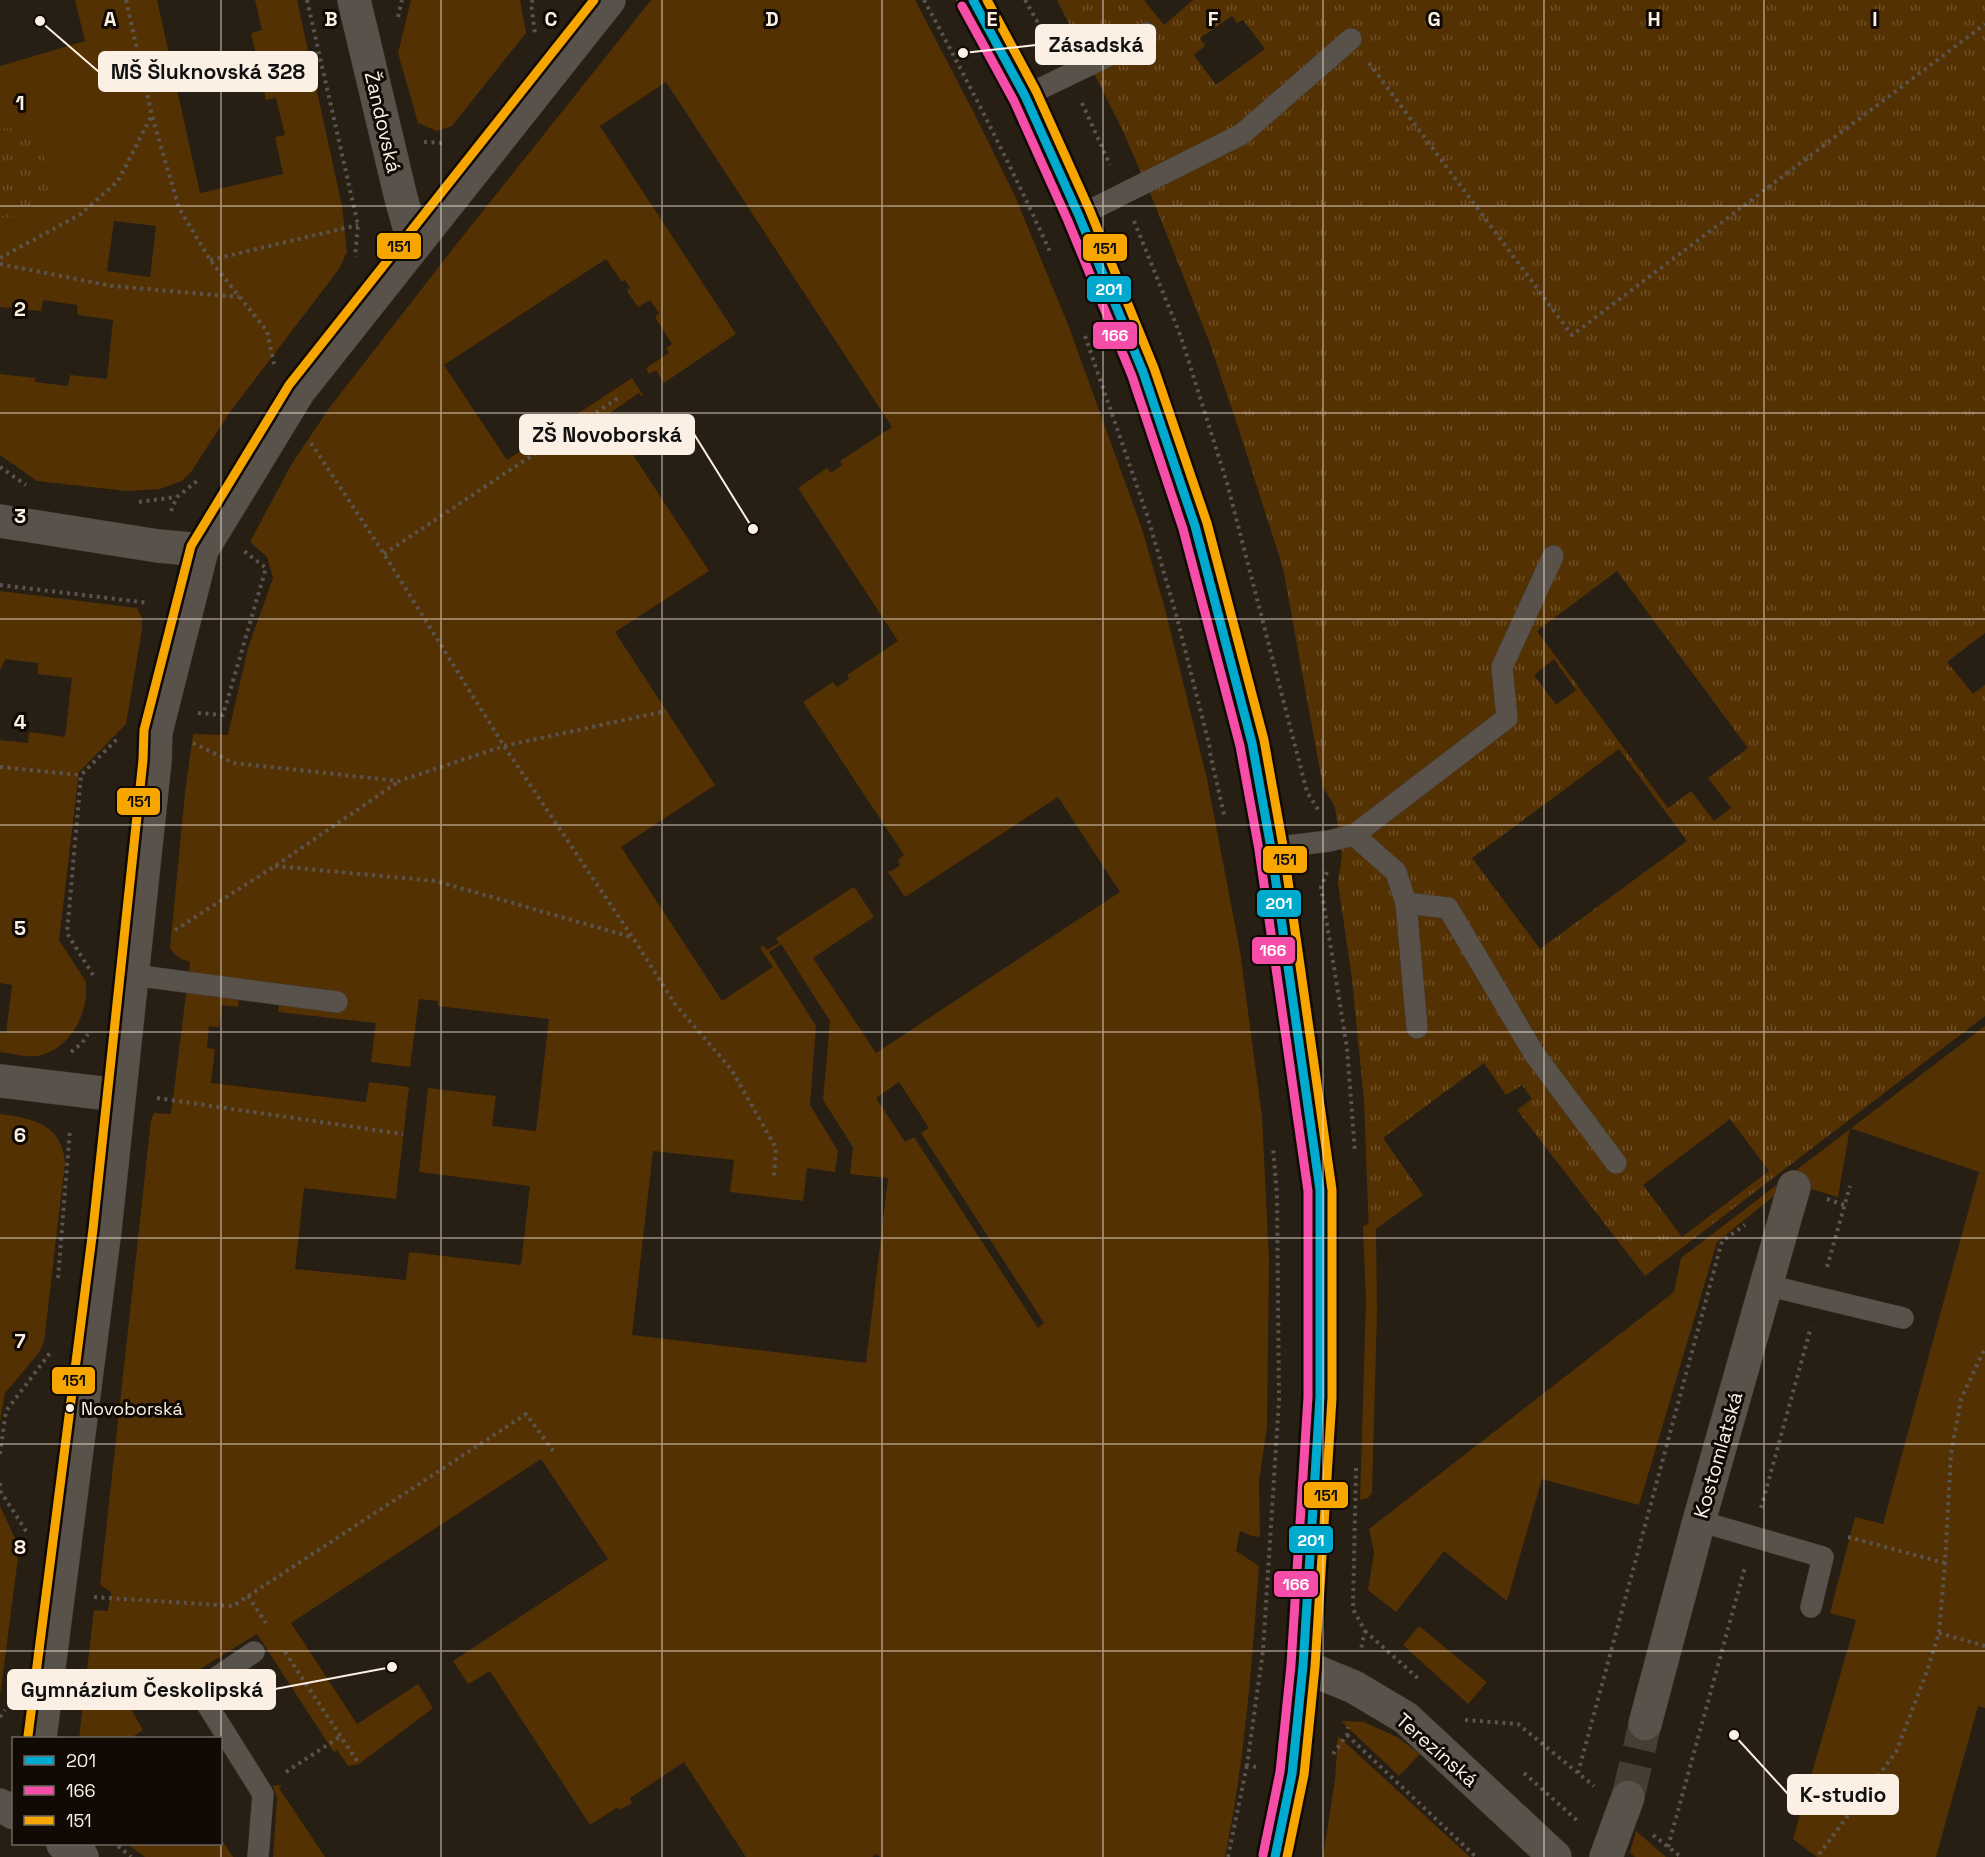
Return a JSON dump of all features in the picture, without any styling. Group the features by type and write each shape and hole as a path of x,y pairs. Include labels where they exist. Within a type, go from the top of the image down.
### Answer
{"street":[{"name":"Žandovská","path":"354,0 414,244"},
{"path":"40,1737 103,1242 133,975 156,732 202,550 299,391 609,0"},
{"path":"973,0 1025,96 1079,216 1143,372 1195,526 1252,743 1271,848 1320,1190 1320,1397 1303,1666 1292,1773 1275,1857"},
{"path":"0,521 158,546 202,550"},
{"path":"0,1081 118,1095"},
{"name":"Kostomlatská","path":"1645,1724 1794,1187"},
{"name":"Terezínská","path":"1303,1666 1354,1687 1406,1718 1556,1857"},
{"path":"1606,1857 1626,1803"},
{"path":"64,1845 82,1857"}],"lane":[{"path":"1025,96 1106,57 1146,33"},
{"path":"1079,216 1242,134 1351,39"},
{"path":"1271,848 1329,841 1354,835 1507,718 1502,667 1553,556"},
{"path":"1354,835 1396,872 1406,903 1417,1028"},
{"path":"1406,903 1448,908 1536,1055 1616,1163"},
{"path":"133,975 337,1002"},
{"path":"1766,1285 1903,1318"},
{"path":"1700,1521 1823,1557 1811,1607"},
{"path":"254,1652 198,1690 263,1794 258,1857"}],"path":[{"path":"126,0 152,116 179,208 210,260 267,331 275,369 282,360"},
{"path":"307,0 358,225 356,255 350,265"},
{"path":"924,0 1011,166 1054,261"},
{"path":"1351,39 1572,335 1985,24"},
{"path":"0,258 81,214 118,181 152,116"},
{"path":"210,260 358,225"},
{"path":"0,264 112,286 240,297"},
{"path":"1085,336 1147,515 1176,614 1225,821"},
{"path":"384,554 618,398"},
{"path":"304,434 384,554 504,746 675,1004 731,1069 776,1148 774,1177"},
{"path":"0,467 35,492"},
{"path":"132,502 143,503 177,497 196,483 202,474"},
{"path":"0,585 149,603 158,546 177,497"},
{"path":"193,713 223,715 266,568 241,549"},
{"path":"174,931 275,866 399,781 504,746 666,711"},
{"path":"156,732 185,738 234,763 399,781"},
{"path":"1210,753 1252,743 1294,737"},
{"path":"0,767 81,775 67,933 98,983"},
{"path":"275,866 436,881 633,938"},
{"path":"63,1059 81,1044 92,1026"},
{"path":"153,1098 403,1134"},
{"path":"58,1280 70,1129"},
{"path":"1228,1857 1247,1765 1263,1652 1279,1400 1277,1197 1273,1137"},
{"path":"1794,1187 1844,1205"},
{"path":"1578,1773 1722,1242 1749,1221"},
{"path":"1820,1854 1896,1752 1926,1674 1939,1633 1951,1454 1961,1399 1985,1348"},
{"path":"0,1454 6,1411 53,1349"},
{"path":"58,1594 233,1606 526,1413 553,1451"},
{"path":"1847,1537 1945,1563"},
{"path":"248,1596 268,1626"},
{"path":"1939,1633 1985,1646"},
{"path":"281,1646 359,1764"},
{"path":"1465,1720 1518,1724 1578,1773 1626,1803 1680,1857"},
{"path":"1347,1735 1476,1857"},
{"path":"260,1789 341,1736"},
{"path":"1247,1765 1292,1773"},
{"path":"116,1845 131,1857"}],"green space":[{"path":"75,0 157,0 200,193 283,174 275,137 285,135 276,98 266,100 251,33 262,30 255,0 297,0 342,206 347,252 339,269 230,412 191,472 182,481 160,489 127,491 37,481 0,455 0,374 35,378 35,382 68,386 70,375 107,379 113,320 78,315 77,305 43,300 41,311 0,307 0,66 85,41","holes":["114,221 156,226 150,277 107,271"]},
{"path":"411,0 520,0 526,33 452,126 437,131 418,123 398,53"},
{"path":"651,0 915,0 1015,196 1069,327 1142,529 1165,609 1207,779 1240,951 1262,1117 1269,1260 1267,1426 1259,1482 1260,1537 1240,1531 1236,1551 1259,1566 1243,1748 1225,1857 880,1857 877,1854 872,1857 746,1857 684,1762 630,1798 632,1803 620,1810 618,1807 590,1825 490,1671 468,1684 453,1661 608,1559 541,1459 291,1623 357,1724 418,1684 433,1708 359,1764 348,1766 337,1750 333,1751 257,1634 132,1711 143,1730 132,1737 79,1737 94,1610 108,1611 111,1592 100,1585 151,1120 154,1113 171,1114 190,962 174,954 170,948 193,734 228,735 248,648 273,578 267,557 250,542 291,465 330,407","holes":["666,82 892,427 840,461 842,465 831,473 827,468 798,488 898,641 847,675 849,679 837,687 833,682 803,702 904,855 898,860 900,865 890,872 886,869 905,897 1058,797 1120,892 876,1053 813,958 874,917 855,888 776,938 779,943 767,950 764,946 760,948 773,967 722,1001 621,847 715,785 615,632 709,571 607,415 639,393 643,395 632,378 507,460 444,365 606,259 622,282 625,280 630,288 627,291 638,307 650,300 659,313 655,317 672,344 666,348 669,353 646,368 649,374 656,370 664,383 736,334 600,126","781,944 830,1021 823,1100 853,1147 850,1174 888,1178 866,1363 632,1335 653,1151 734,1160 730,1192 803,1201 807,1168 835,1172 838,1151 810,1105 816,1026 769,952","239,999 279,1004 278,1012 376,1023 371,1062 410,1067 419,999 438,1001 438,1006 549,1019 536,1131 492,1126 496,1096 428,1088 419,1172 530,1186 521,1265 409,1252 406,1280 295,1269 304,1188 396,1199 409,1087 369,1082 366,1102 211,1083 215,1049 207,1048 209,1026 219,1027 222,1005 238,1007","899,1082 929,1128 921,1133 1044,1323 1038,1328 914,1137 905,1142 876,1098"]},
{"path":"1057,0 1144,0 1164,25 1193,0 1985,0 1985,633 1947,662 1973,694 1985,685 1985,1016 1645,1276 1517,1110 1532,1099 1522,1085 1506,1095 1484,1063 1383,1138 1423,1195 1369,1234 1364,1101 1352,979 1338,883 1342,856 1335,807 1323,787 1283,568 1209,341 1153,200 1121,127","holes":["1232,16 1237,23 1243,20 1265,49 1216,85 1194,55 1205,46 1200,38","1617,571 1748,748 1708,778 1731,808 1714,821 1691,791 1668,808 1537,631","1554,659 1576,690 1556,705 1534,675","1619,749 1687,841 1540,949 1472,858","1730,1119 1769,1171 1682,1237 1643,1185"]},
{"path":"0,129 14,129 22,132 36,143 46,161 49,180 45,195 35,207 22,214 0,218"},
{"path":"0,591 137,608 142,618 126,724 79,772 59,940 86,982 84,1006 81,1018 68,1038 49,1052 38,1056 0,1052 0,1033 6,1033 12,985 0,983 0,740 28,743 29,732 65,737 72,678 38,674 38,663 5,659 0,669"},
{"path":"1985,1026 1985,1708 1978,1706 1936,1857 1817,1857 1793,1839 1856,1620 1830,1613 1855,1517 1883,1524 1979,1172 1851,1128"},
{"path":"0,1114 35,1121 52,1132 59,1140 65,1163 44,1342 38,1354 5,1393 0,1422"},
{"path":"1850,1129 1838,1197 1790,1183 1717,1242 1639,1505 1542,1479 1507,1601 1444,1551 1396,1612 1368,1590 1374,1553 1369,1529 1674,1292 1681,1258"},
{"path":"1369,1223 1369,1234 1376,1229 1377,1312 1372,1493 1368,1498 1360,1500 1366,1300 1363,1227"},
{"path":"0,1506 19,1550 0,1696"},
{"path":"1419,1626 1487,1682 1468,1704 1403,1645"},
{"path":"1341,1721 1364,1722 1397,1737 1420,1754 1399,1776"},
{"path":"1338,1736 1470,1857 1323,1857 1335,1779"},
{"path":"282,1785 279,1788 325,1857 273,1857 277,1799 273,1786"},
{"path":"1636,1831 1666,1857 1635,1857 1630,1852"},
{"path":"222,1840 233,1857 145,1857 128,1845 222,1845"}],"tunnel":[{"path":"1628,1797 1645,1724"}],"transit line":[{"name":"151","path":"28,1736 93,1229 143,760 144,730 191,546 289,385 594,0"},
{"name":"201","path":"973,0 1025,96 1079,216 1143,372 1195,526 1252,743 1271,848 1320,1190 1320,1397 1303,1666 1292,1774 1275,1857"},
{"name":"151","path":"987,0 1036,91 1090,211 1154,368 1207,523 1264,740 1283,846 1332,1190 1332,1398 1315,1667 1304,1775 1287,1857"},
{"name":"166","path":"962,6 1014,101 1068,221 1132,376 1183,529 1240,746 1259,850 1308,1191 1308,1397 1291,1665 1280,1772 1263,1855"}],"place":[{"name":"MŠ Šluknovská 328","path":"40,21"},
{"name":"Zásadská","path":"963,53"},
{"name":"ZŠ Novoborská","path":"753,529"},
{"name":"Novoborská","path":"70,1408"},
{"name":"Gymnázium Českolipská","path":"392,1667"},
{"name":"K-studio","path":"1734,1735"}]}
